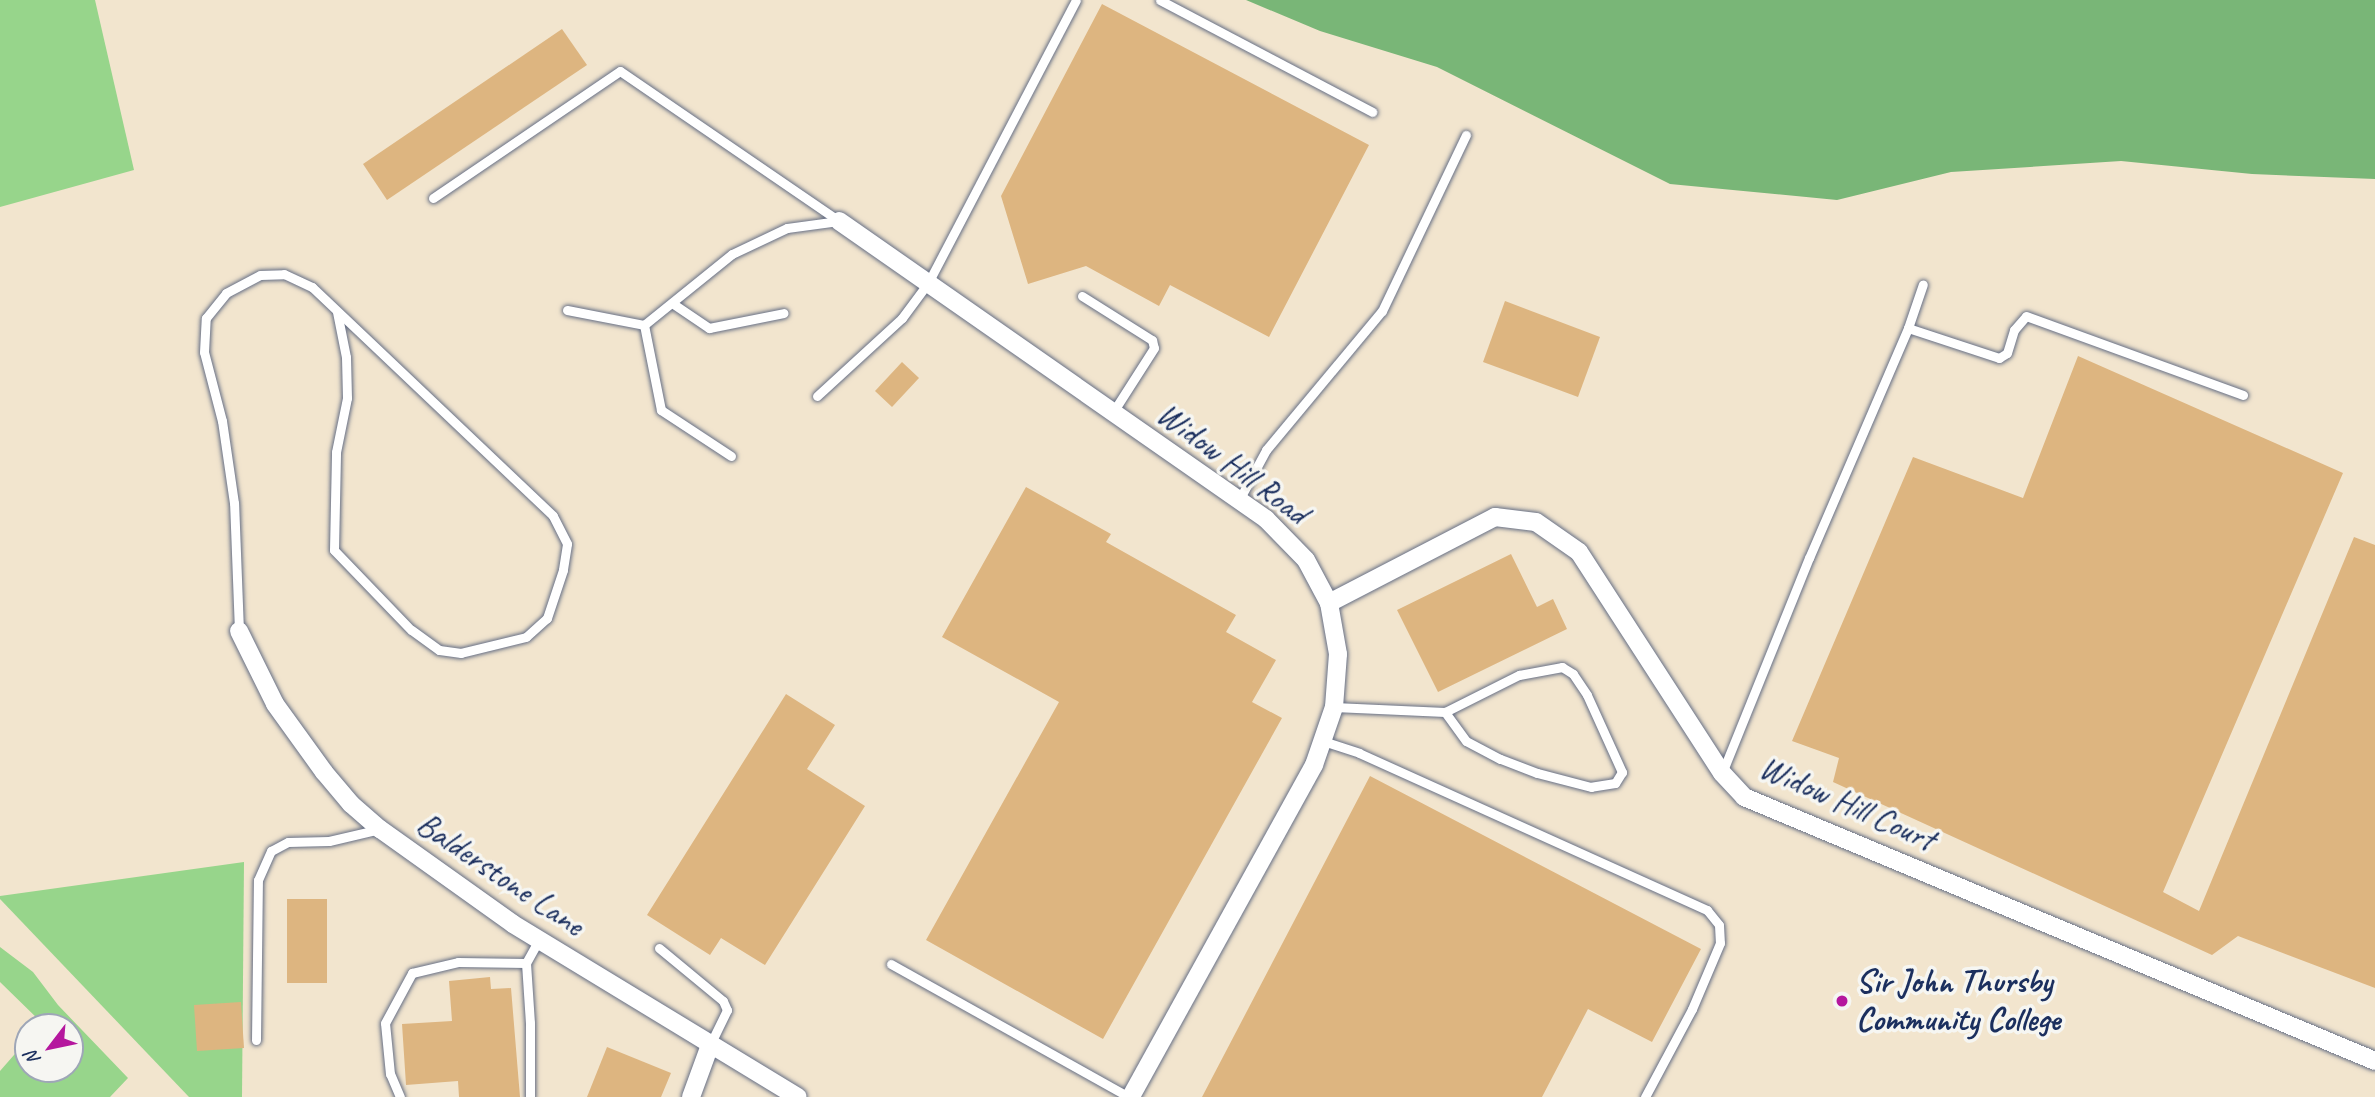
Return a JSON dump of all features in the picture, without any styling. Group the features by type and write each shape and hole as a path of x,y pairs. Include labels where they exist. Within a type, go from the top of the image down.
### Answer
{"street":[{"name":"Widow Hill Road","path":"839,221 1266,519 1306,560 1329,603 1338,654 1334,707 1314,765 1130,1097"},
{"name":"Widow Hill Court","path":"1329,603 1495,517 1536,522 1579,552 1722,773 1744,797 2375,1061"},
{"name":"Balderstone Lane","path":"239,631 275,704 324,772 351,804 380,829 538,940 797,1097"},
{"path":"691,1097 710,1045"}],"lane":[{"path":"817,396 902,318 928,283 1076,0"},
{"path":"1160,0 1372,111"},
{"path":"433,198 620,71 839,221"},
{"path":"1239,500 1266,450 1382,311 1465,135"},
{"path":"567,310 644,325 732,254 788,228 839,221"},
{"path":"239,631 234,503 222,421 204,352 206,318 226,293 260,275 284,274 312,287 553,516 567,544 563,570 547,618 526,637 461,653 439,650 411,630 334,550 336,453 347,398 346,357 337,312"},
{"path":"1722,773 1814,545 1908,328 1923,284"},
{"path":"1082,296 1152,340 1154,348 1113,412"},
{"path":"673,303 709,328 784,313"},
{"path":"1908,328 1999,358 2007,353 2014,330 2026,316 2243,395"},
{"path":"644,325 661,410 731,456"},
{"path":"1334,707 1445,712 1519,675 1562,667 1573,674 1587,695 1622,772 1615,783 1591,787 1537,773 1500,759 1466,741 1445,712"},
{"path":"1323,741 1382,763 1707,910 1719,925 1720,943 1692,1009 1645,1097"},
{"path":"256,1040 258,880 271,851 288,842 329,841 380,829"},
{"path":"530,1097 530,1023 526,963 538,940"},
{"path":"659,948 723,1001 727,1010 710,1045"},
{"path":"400,1097 390,1074 385,1023 412,973 458,962 526,963"},
{"path":"891,964 1130,1097"}],"green space":[{"path":"0,0 95,0 134,170 0,207"},
{"path":"1246,0 2375,0 2375,179 2252,174 2121,161 1951,172 1837,200 1670,184 1437,67 1320,31"},
{"path":"244,862 242,1097 189,1097 0,899 0,896"},
{"path":"0,947 33,972 66,1013 32,1013 0,982"},
{"path":"84,1032 128,1078 110,1097 0,1097 0,1071 14,1055 14,1083 84,1083"}],"building":[{"path":"1102,4 1369,145 1269,337 1170,285 1159,306 1086,266 1028,284 1001,196"},
{"path":"562,29 587,65 387,200 363,164"},
{"path":"1505,301 1600,337 1578,397 1483,362"},
{"path":"2078,356 2343,473 2163,892 2199,911 2354,537 2375,545 2375,988 2238,936 2212,955 1833,782 1839,758 1792,741 1913,457 2023,498"},
{"path":"902,362 919,378 892,407 875,391"},
{"path":"1026,487 1111,534 1106,542 1236,615 1226,632 1276,660 1252,702 1282,718 1103,1039 926,940 1059,702 942,637"},
{"path":"1511,554 1537,607 1553,599 1567,629 1438,692 1397,610"},
{"path":"786,694 835,725 807,769 865,806 765,965 721,938 710,955 647,915"},
{"path":"1370,776 1701,949 1652,1042 1588,1009 1542,1097 1202,1097"},
{"path":"287,899 327,899 327,983 287,983"},
{"path":"490,977 491,989 511,988 520,1097 459,1097 458,1081 406,1085 402,1024 452,1021 449,981"},
{"path":"241,1002 244,1048 197,1051 194,1005"},
{"path":"607,1047 671,1073 661,1097 587,1097"}],"place":[{"name":"Sir John Thursby Community College","path":"1842,1001"}]}
